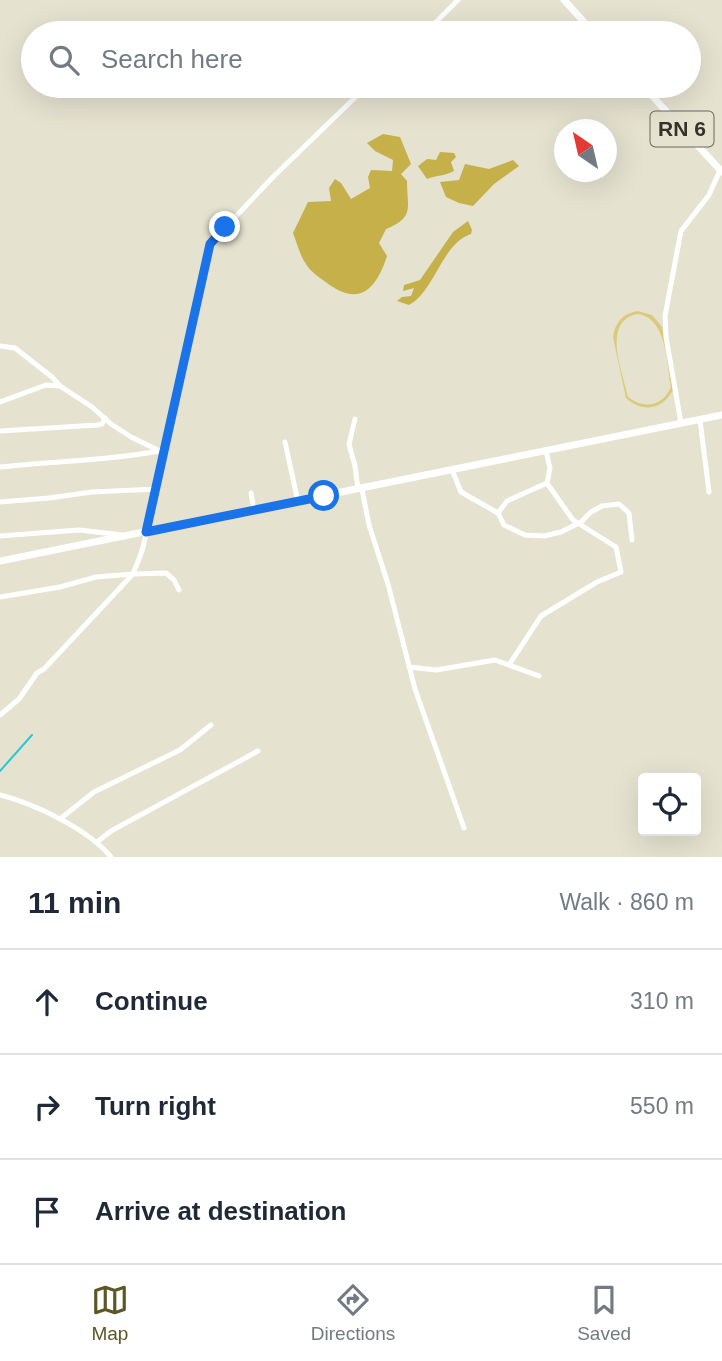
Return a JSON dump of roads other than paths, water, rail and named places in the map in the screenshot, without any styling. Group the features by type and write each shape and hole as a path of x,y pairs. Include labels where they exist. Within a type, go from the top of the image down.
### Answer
{"main road":[{"path":"564,0 583,21"},
{"name":"RN 6","path":"654,98 721,171"},
{"path":"0,561 722,415"}],"street":[{"path":"437,21 458,0"},
{"path":"0,715 19,699 37,673 81,631 133,574 157,489 161,452 210,244 273,177 355,98"},
{"path":"681,424 665,316 681,231 709,195 721,171"},
{"path":"0,346 15,348 60,386 131,437 161,452"},
{"path":"46,385 52,377"},
{"path":"0,402 46,385 60,386"},
{"path":"0,430 97,425 102,424 105,418"},
{"path":"355,419 349,444 369,525 428,730 464,828"},
{"path":"699,420 709,492"},
{"path":"285,442 298,502"},
{"path":"509,666 541,616 597,582 621,572 615,547 577,523 547,483 550,468 546,451"},
{"path":"0,467 161,452"},
{"path":"453,470 461,492 498,513 504,525 530,536 561,532 598,508 618,504 629,513 632,540"},
{"path":"498,513 507,501 547,483"},
{"path":"0,502 92,492 157,489"},
{"path":"251,493 254,510"},
{"path":"0,536 79,530 126,536"},
{"path":"0,597 60,587 96,577 133,574 166,573 179,590"},
{"path":"409,667 436,670 495,660 539,676"},
{"path":"60,820 94,792 180,750 211,725"},
{"path":"97,842 111,831 258,751"},
{"path":"0,795 60,820 97,842 111,857"}],"waterway":[{"path":"0,771 32,735"}]}
